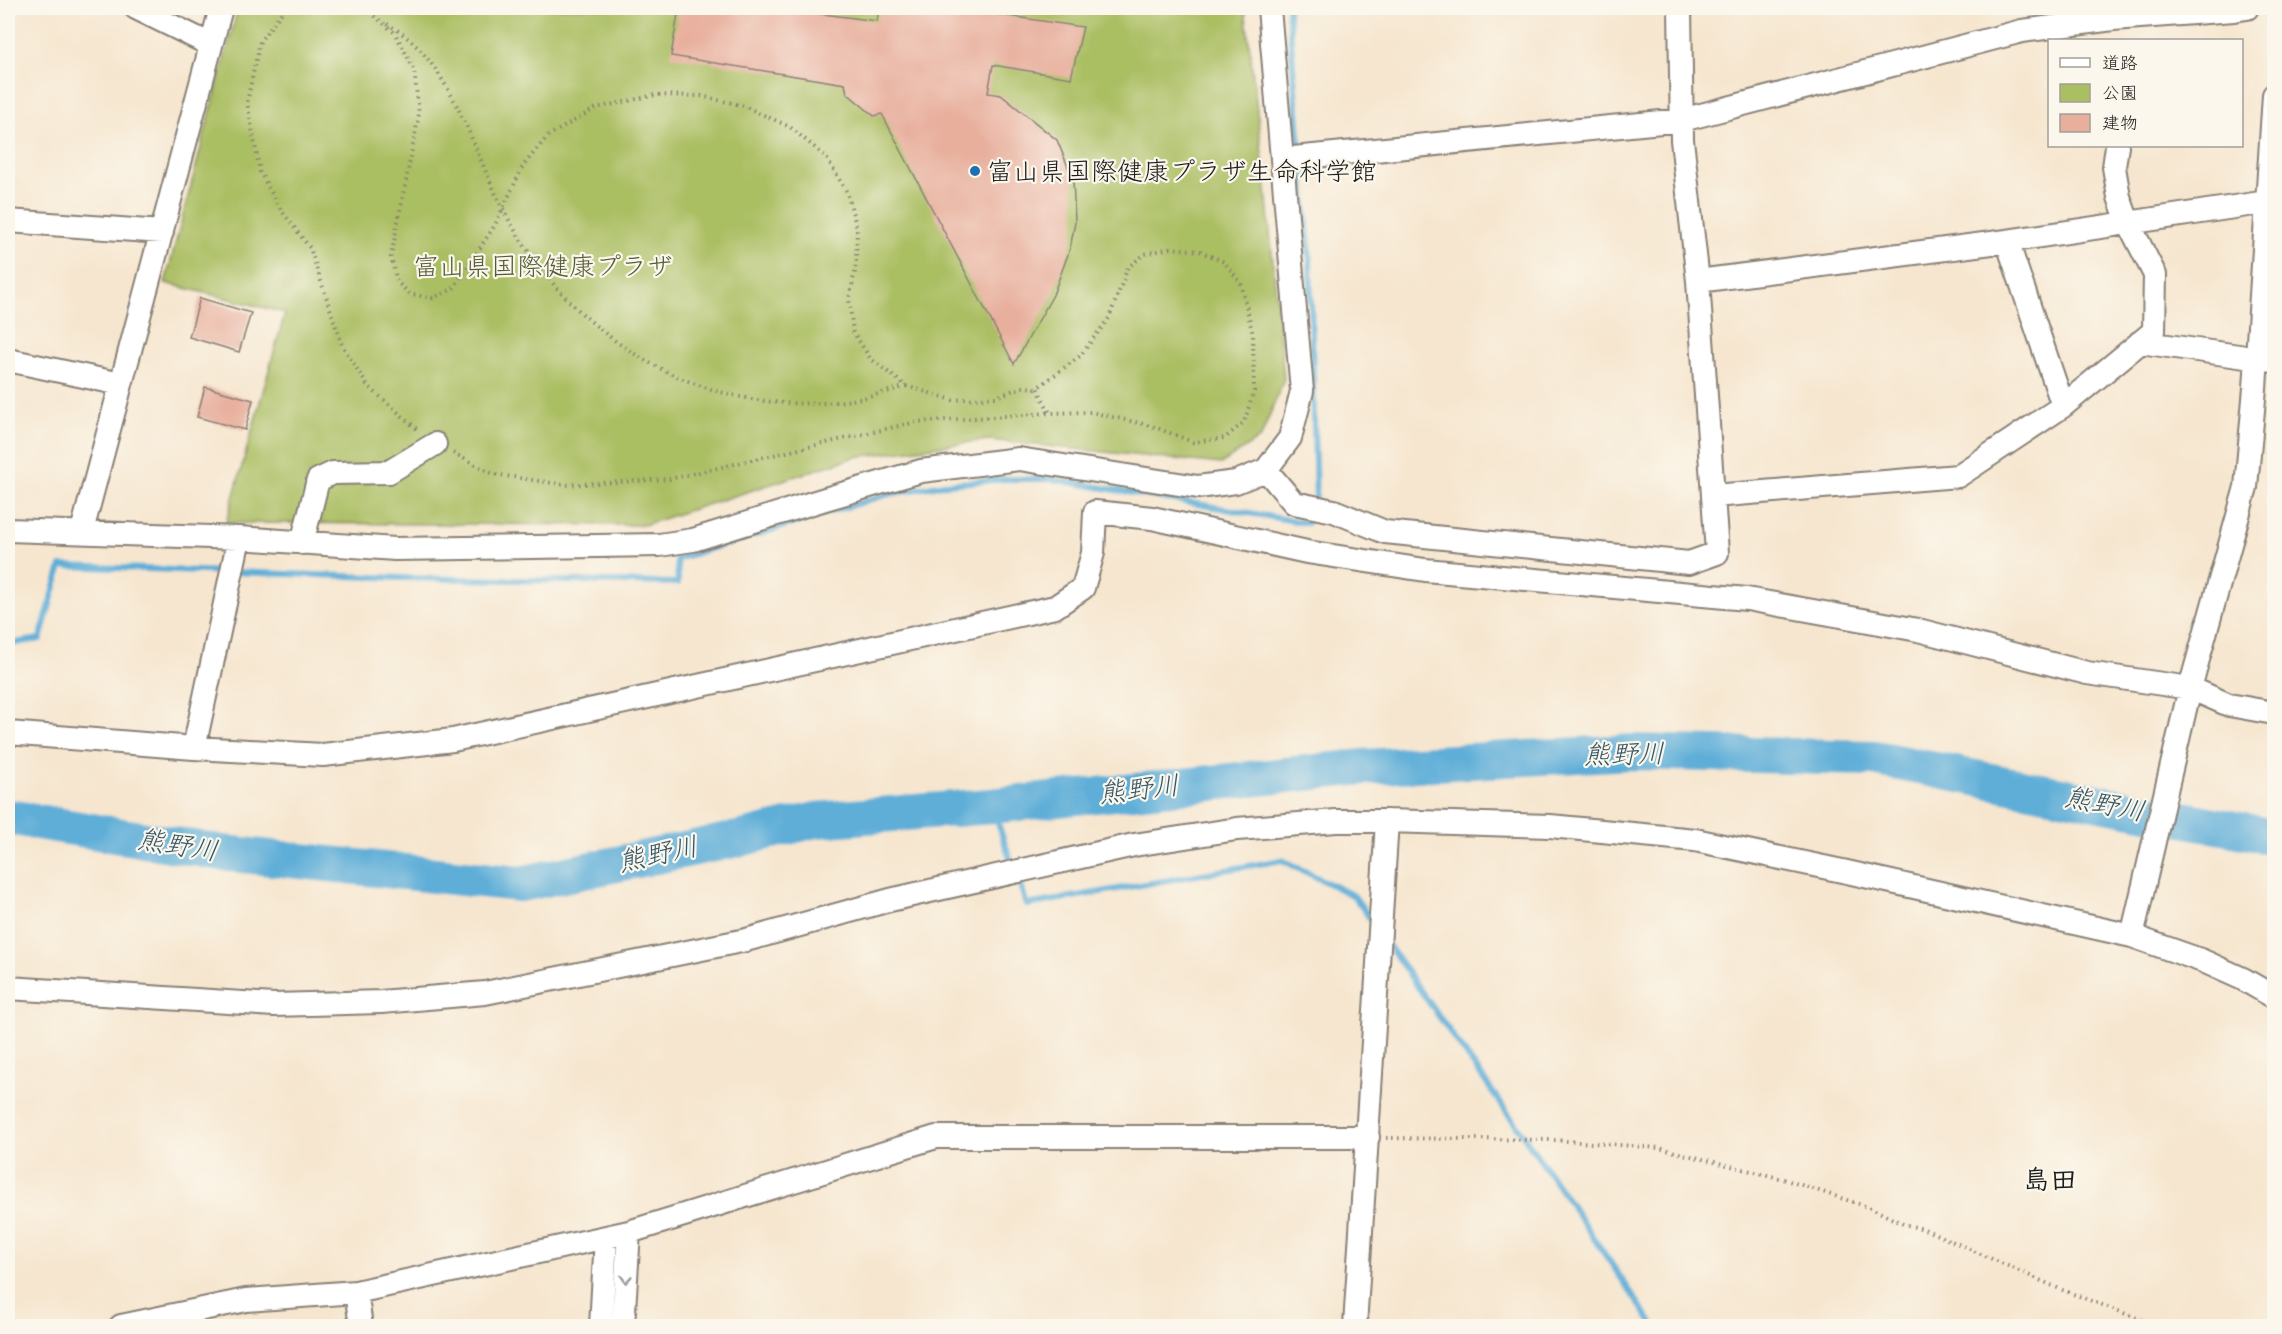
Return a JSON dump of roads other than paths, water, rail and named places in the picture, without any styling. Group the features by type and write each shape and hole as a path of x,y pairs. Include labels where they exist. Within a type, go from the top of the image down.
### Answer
{"street":[{"path":"136,8 211,45"},
{"path":"82,531 221,8"},
{"path":"8,531 82,531 238,538 395,549 675,543 693,540 921,471 1019,459 1198,487 1236,482 1266,470 1290,438 1302,391 1269,8"},
{"path":"1266,470 1294,503 1334,511 1385,532 1689,564 1717,553 1698,281 1682,140 1680,8"},
{"path":"1283,159 1682,120 2022,31 2113,19 2247,8"},
{"path":"2132,936 2190,688 2246,487 2265,360 2274,95"},
{"path":"1713,496 1958,476 2063,406 2154,330 2155,275 2128,222 2119,197 2114,167 2117,147"},
{"path":"1698,281 2007,241 2270,202"},
{"path":"8,221 162,232"},
{"path":"2007,241 2063,406"},
{"path":"2140,342 2265,360"},
{"path":"8,360 121,384"},
{"path":"302,543 318,480 333,473 389,472 435,444"},
{"path":"8,733 194,748 323,755 453,740 1055,607 1083,588 1093,552 1095,512 1152,518 1307,552 1425,570 1747,599 1918,630 2087,673 2190,688 2229,705 2274,713"},
{"path":"194,748 238,538"},
{"path":"8,988 274,1005 381,1002 485,993 746,940 890,900 1134,845 1237,829 1336,821 1387,821 1550,825 1695,840 2132,936 2203,961 2243,979 2274,997"},
{"path":"1355,1326 1387,821"},
{"path":"121,1326 246,1300 356,1292 629,1232 936,1137 1368,1137"},
{"path":"623,1326 629,1232"},
{"path":"601,1326 606,1237"},
{"path":"356,1292 360,1326"}],"waterway":[{"path":"1288,8 1310,260 1316,504"},
{"path":"8,644 40,639 61,566 404,578 678,583 677,559 889,494 945,484 1006,479 1052,479 1307,523 1314,514"},
{"name":"熊野川","path":"8,817 223,853 520,884 743,838 816,820 992,806 1363,767 1632,752 1874,758 2274,837"},
{"path":"992,806 1013,867"},
{"path":"1017,877 1027,905 1282,860 1354,896 1374,924"},
{"path":"1386,942 1514,1122 1654,1326"}],"place":[{"name":"富山県国際健康プラザ生命科学館","path":"975,171"}],"district":[{"name":"島田","path":"2050,1180"}],"park label":[{"name":"富山県国際健康プラザ","path":"543,266"}]}
